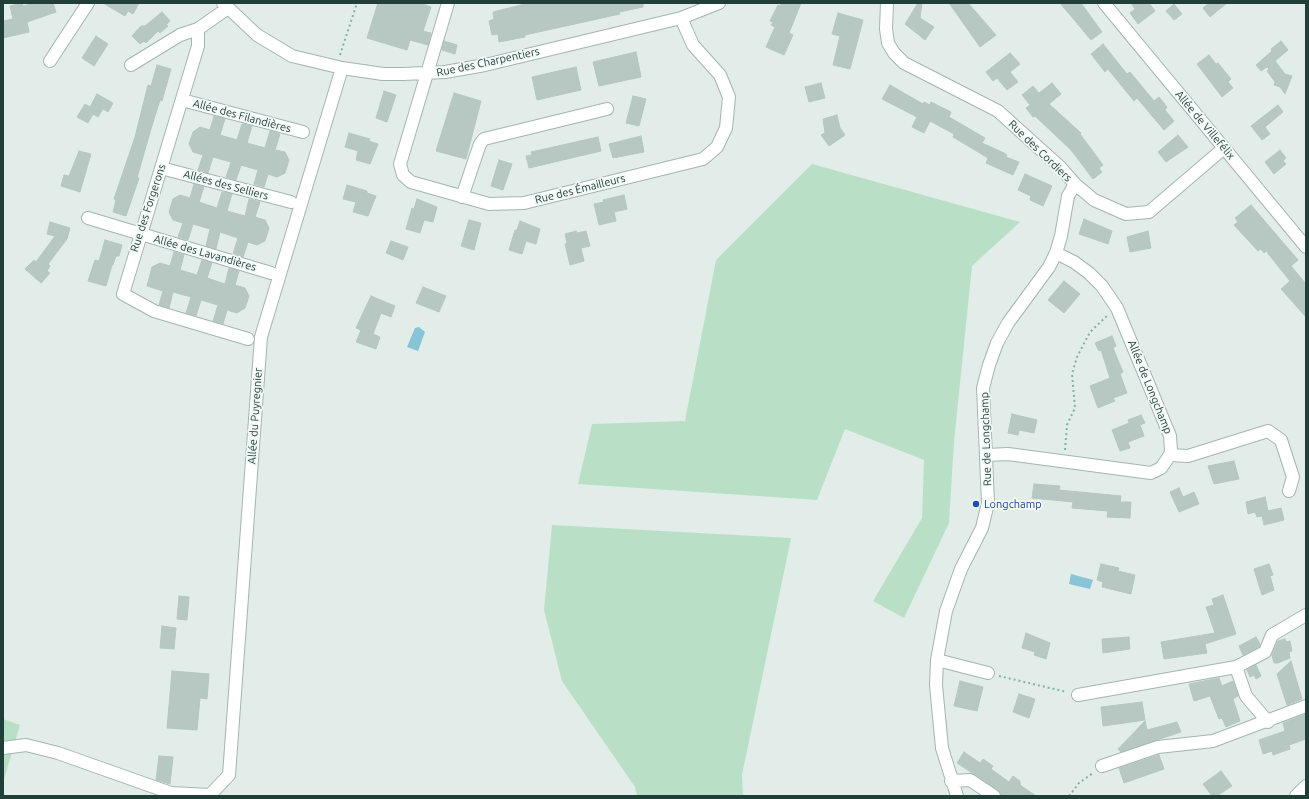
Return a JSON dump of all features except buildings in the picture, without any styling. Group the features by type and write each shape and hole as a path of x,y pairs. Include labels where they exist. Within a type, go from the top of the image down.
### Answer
{"street":[{"path":"50,61 88,3"},
{"name":"Rue des Émailleurs","path":"448,3 400,164 403,175 411,182 489,204 524,203 702,159 717,147 726,128 729,97 720,75 692,45 681,18"},
{"name":"Rue des Charpentiers","path":"226,6 257,35 292,56 339,67 383,74 426,74 485,65 681,18 719,3"},
{"name":"Rue des Cordiers","path":"887,3 886,29 888,43 894,53 904,63 998,111 1060,166 1075,184 1094,200 1126,214 1149,212 1224,148"},
{"name":"Allée de Villefélix","path":"1104,3 1306,247"},
{"path":"131,65 180,35 198,29 226,6"},
{"name":"Rue des Forgerons","path":"198,29 198,46 161,168 139,234 122,294 154,311 248,339"},
{"name":"Allée du Puyregnier","path":"3,748 26,745 58,753 171,792 210,795 229,775 261,337 339,67"},
{"name":"Allée des Filandières","path":"182,100 303,132"},
{"path":"462,197 480,144 484,139 607,109"},
{"name":"Allées des Selliers","path":"161,168 291,202"},
{"name":"Rue de Longchamp","path":"957,796 951,781 942,748 938,722 936,685 937,660 946,611 961,569 982,528 988,503 983,388 989,364 997,343 1008,323 1032,292 1056,253 1061,236 1068,196 1075,184"},
{"name":"Allée des Lavandières","path":"88,218 271,273"},
{"name":"Allée de Longchamp","path":"1056,253 1074,262 1089,273 1102,286 1117,308 1170,436 1172,450 1170,455"},
{"path":"986,455 1008,454 1151,473 1161,468 1170,455 1188,456 1268,432 1281,440 1293,477 1289,491"},
{"path":"1078,695 1236,667 1265,652 1272,635 1306,615"},
{"path":"937,660 988,673"},
{"path":"1236,667 1246,696 1268,722"},
{"path":"1102,766 1158,746 1213,741 1268,722 1306,706"},
{"path":"951,781 970,780 994,796"},
{"path":"1296,796 1306,786"}],"path":[{"path":"339,67 357,3"},
{"path":"1065,462 1067,425 1075,408 1072,374 1077,357 1090,332 1102,319 1117,308"},
{"path":"988,673 1078,695"},
{"path":"1070,796 1079,783 1102,766"}],"green space":[{"path":"812,164 1020,222 972,266 954,442 949,523 904,618 873,601 922,518 924,460 845,429 817,500 578,484 592,424 685,421 716,260"},
{"path":"552,525 791,538 742,775 743,796 637,796 635,787 562,681 544,610"},
{"path":"3,719 20,725 3,783"}],"water":[{"path":"419,327 425,332 418,351 407,347 415,328"},
{"path":"1071,574 1093,580 1090,589 1069,584"}],"place":[{"name":"Longchamp","path":"976,504"}]}
